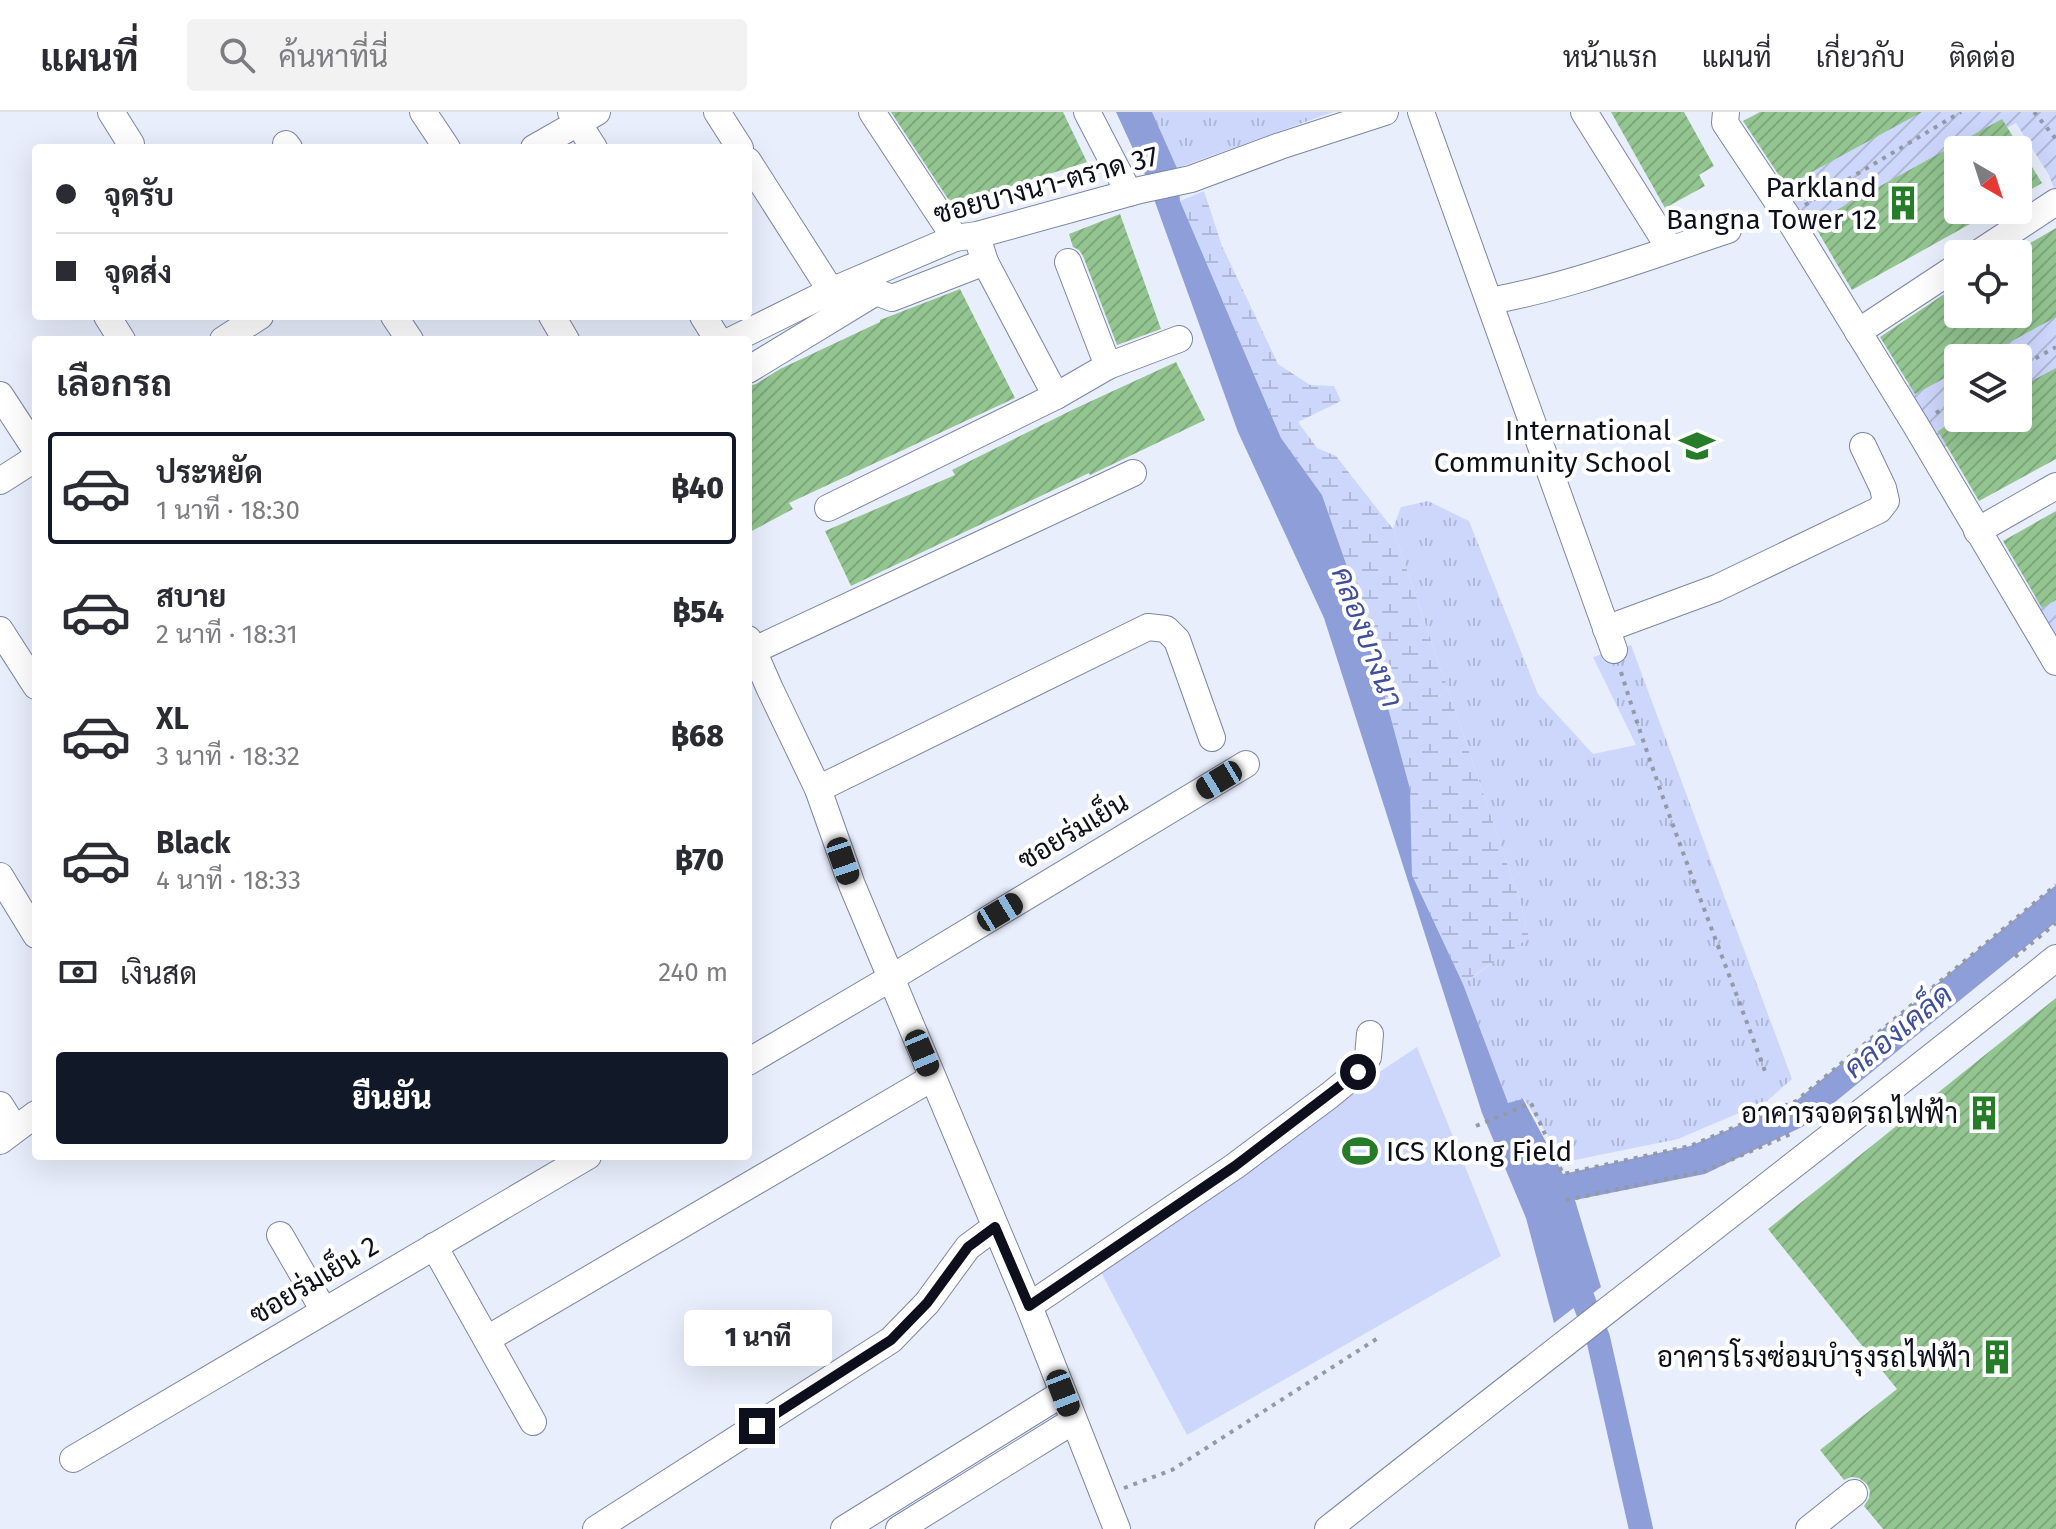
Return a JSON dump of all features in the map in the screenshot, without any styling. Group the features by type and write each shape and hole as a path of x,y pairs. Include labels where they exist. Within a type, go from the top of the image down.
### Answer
{"street":[{"path":"111,112 131,144"},
{"path":"423,112 444,144"},
{"path":"717,112 737,144"},
{"path":"872,112 985,262 1056,396"},
{"path":"1087,112 1135,191"},
{"name":"ซอยบางนา-ตราด 37","path":"740,336 831,291 966,237 1191,179 1385,112"},
{"path":"1421,112 1610,640 1879,510 1886,501 1883,488 1863,446"},
{"path":"1584,112 1670,249"},
{"path":"1726,112 1725,123 1787,216 1915,424 2056,662"},
{"path":"540,144 582,116 592,144"},
{"path":"752,167 831,291"},
{"path":"1998,240 2056,202"},
{"path":"1490,301 1535,293 1597,275 1728,230"},
{"path":"752,368 876,292 892,298 985,262"},
{"path":"1068,262 1108,366"},
{"path":"1858,332 1944,275"},
{"path":"231,336 254,324"},
{"path":"828,508 1056,396 1108,366 1179,339"},
{"path":"0,395 32,444"},
{"path":"0,481 32,461"},
{"path":"752,647 1133,473"},
{"path":"1977,531 2056,486"},
{"path":"818,789 1148,627 1166,629 1177,640 1212,738"},
{"path":"0,630 32,680"},
{"path":"752,658 759,694 818,789 852,885 1029,1306 1117,1529"},
{"name":"ซอยร่มเย็น","path":"891,978 1246,764"},
{"path":"0,876 32,928"},
{"path":"1328,1529 2056,958"},
{"path":"752,1052 891,978"},
{"path":"1029,1306 1235,1166 1330,1095 1358,1072 1368,1057 1370,1034"},
{"path":"487,1339 932,1078"},
{"path":"0,1105 17,1128"},
{"name":"ซอยร่มเย็น 2","path":"73,1459 581,1160"},
{"path":"596,1529 891,1340 927,1303 968,1247 995,1227"},
{"path":"280,1235 324,1311"},
{"path":"434,1246 533,1422"},
{"path":"844,1529 1063,1393"},
{"path":"893,1498 903,1526 1073,1421"},
{"path":"1816,1527 1854,1493"}],"path":[{"path":"1787,216 1961,112"},
{"path":"2034,112 2056,139"},
{"path":"2032,360 2056,347"},
{"path":"1610,640 1681,851 1766,1074"},
{"path":"1476,1126 1531,1103 1563,1174 1690,1146 1796,1101 2056,885"},
{"path":"2007,964 2056,923"},
{"path":"1566,1200 1705,1171 1796,1132"},
{"path":"1103,1496 1172,1470 1378,1338"}],"green space":[{"path":"1152,112 1333,112 1177,168"},
{"path":"1893,112 2056,112 2056,194 2049,175 2032,148 2032,136 2024,136 2016,123 1992,136 1944,136 1944,162 1810,235 1775,187"},
{"path":"1204,191 1222,246 1278,364 1310,385 1334,386 1341,401 1298,422 1317,448 1336,456 1393,529 1521,904 1529,937 1463,984 1412,875 1410,789 1360,604 1322,495 1281,438 1180,201"},
{"path":"2056,300 2056,382 2032,396 2032,344 1980,344 2007,328 2032,328 2032,314"},
{"path":"1944,365 1944,432 1970,432 1938,451 1900,390"},
{"path":"1428,501 1469,521 1538,694 1593,754 1636,745 1593,657 1631,645 1792,1079 1767,1101 1678,1139 1565,1162 1524,1099 1508,1104 1463,984 1529,937 1521,904 1393,529 1401,507"},
{"path":"2056,585 2056,655 2025,604"},
{"name":"ICS Klong Field","path":"1417,1047 1501,1256 1187,1435 1095,1261"}],"water":[{"path":"1116,112 1152,112 1177,168 1180,201 1281,438 1322,495 1360,604 1410,789 1412,875 1463,984 1508,1103 1523,1099 1563,1174 1690,1146 1796,1101 2056,885 2056,922 1808,1124 1705,1174 1575,1200 1601,1287 1554,1323 1526,1218 1482,1113 1324,618 1238,432 1146,177"}],"building":[{"path":"891,112 1063,112 1087,162 952,205"},
{"path":"1611,112 1684,112 1714,166 1699,175 1705,186 1665,208"},
{"path":"1760,112 1922,112 1786,186 1743,121"},
{"name":"Parkland Bangna Tower 12","path":"2002,119 2013,136 1971,136"},
{"name":"Parkland Bangna Tower 12","path":"1944,151 1944,224 1970,224 1852,290 1813,223"},
{"name":"Parkland Bangna Tower 12","path":"2032,167 2042,183 2032,189"},
{"path":"1120,214 1161,329 1117,345 1083,256 1073,247 1069,234"},
{"path":"2056,228 2056,317 2007,344 1944,344 1944,378 1915,394 1880,337 1944,294 1944,328 2032,328 2032,242"},
{"path":"960,289 1015,398 789,503 793,509 752,531 752,385 880,320"},
{"path":"1176,362 1205,420 851,586 825,531 955,475 952,470"},
{"path":"2056,368 2056,459 1979,501 1938,431 1944,428 1944,432 2032,432 2032,381"},
{"path":"2056,511 2056,600 2042,608 2003,541"},
{"path":"2056,998 2056,1529 1883,1529 1864,1506 1870,1491 1867,1484 1859,1478 1844,1480 1820,1450 1897,1389 1768,1229"}],"waterway":[{"path":"1573,1273 1598,1338 1641,1529"}],"place":[{"name":"Parkland Bangna Tower 12","path":"1903,203"},
{"name":"International Community School","path":"1697,446"},
{"name":"อาคารจอดรถไฟฟ้า","path":"1984,1113"},
{"name":"ICS Klong Field","path":"1360,1151"},
{"name":"อาคารโรงซ่อมบำรุงรถไฟฟ้า","path":"1997,1357"}],"route":[{"path":"757,1426 891,1340 927,1303 968,1247 995,1227 1029,1306 1235,1166 1358,1072"}],"water label":[{"name":"คลองบางนา","path":"1367,637"},
{"name":"คลองเคล็ด","path":"1898,1031"}]}
